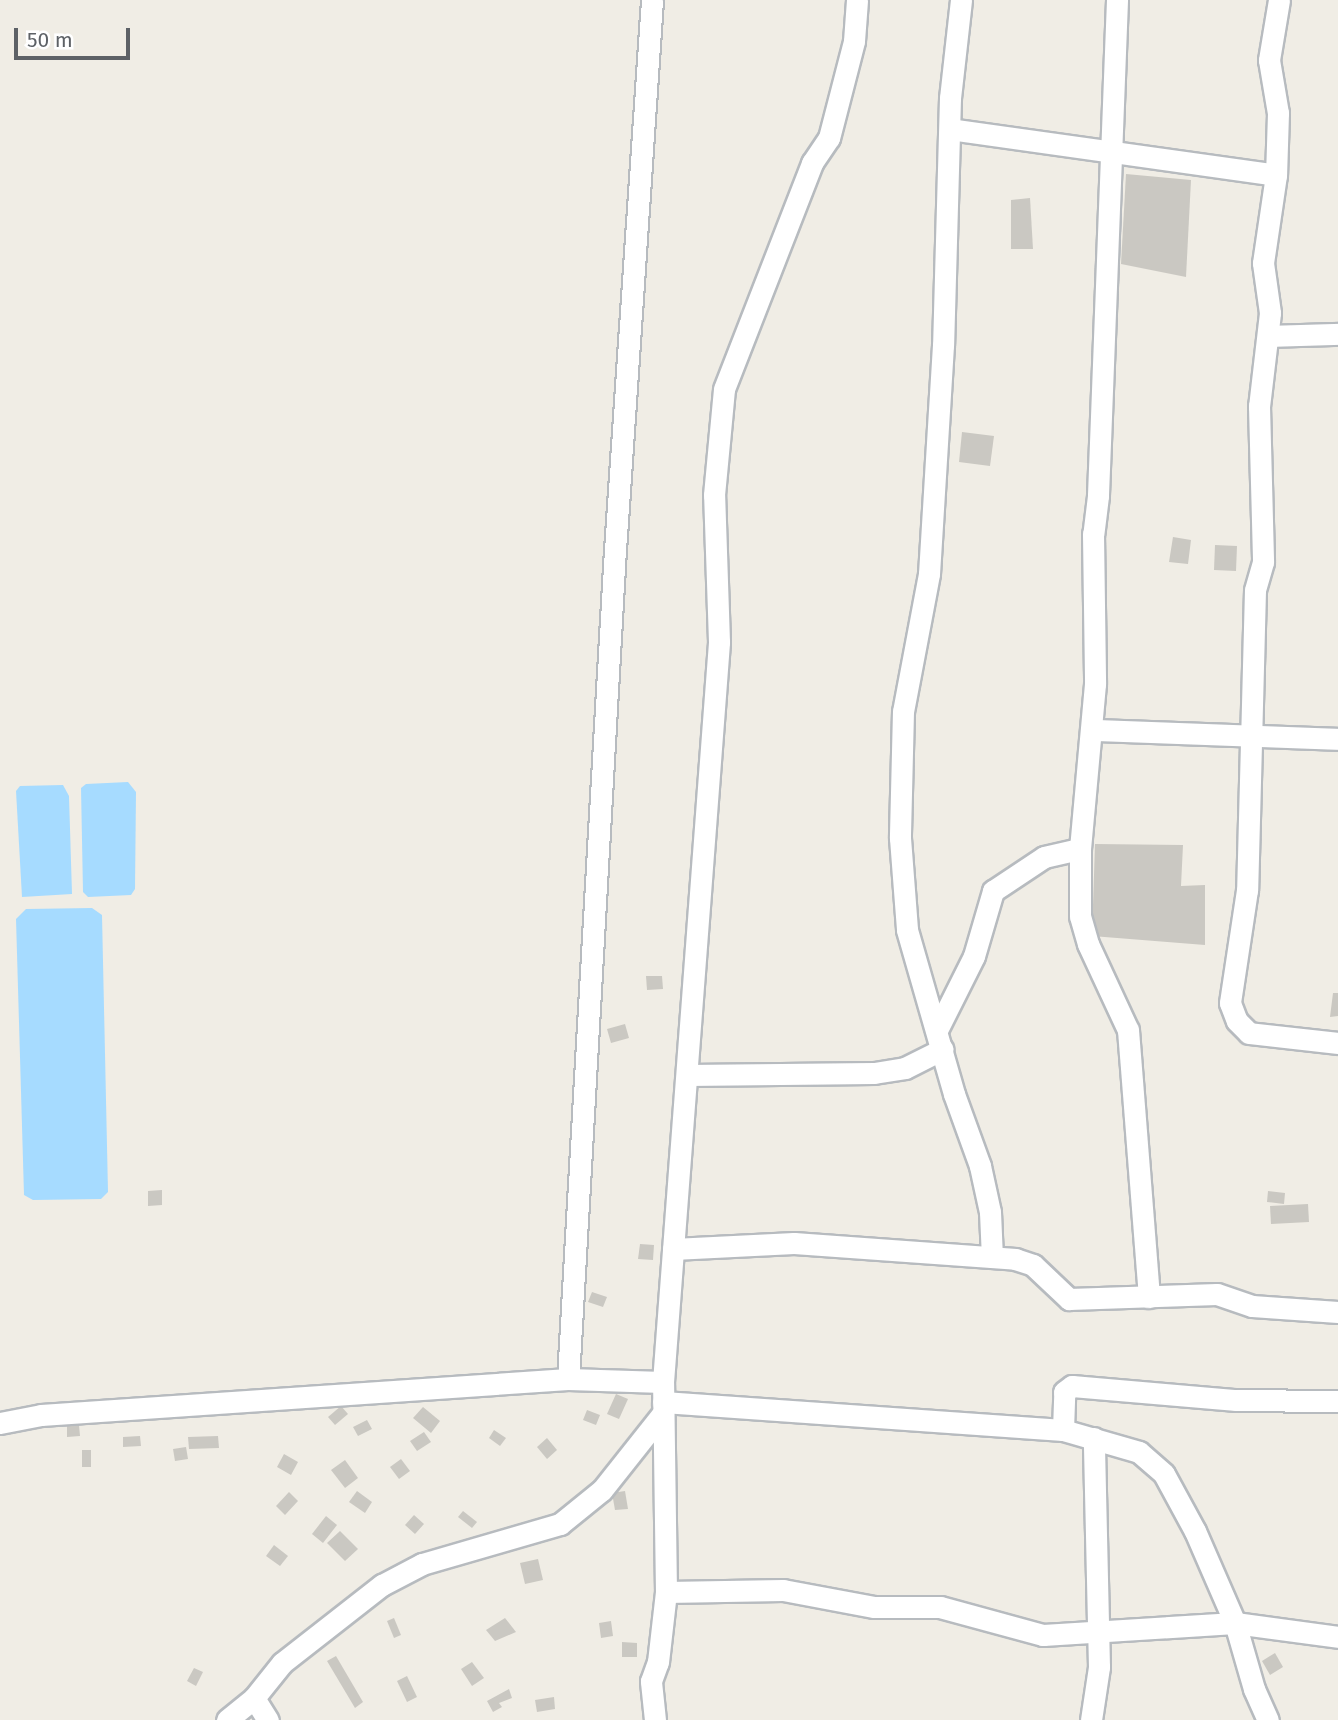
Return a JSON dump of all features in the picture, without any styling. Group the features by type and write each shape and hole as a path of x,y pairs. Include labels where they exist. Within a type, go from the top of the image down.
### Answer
{"street":[{"path":"568,1379 615,550 652,0"},
{"path":"655,1720 651,1681 659,1662 666,1592 663,1399 719,642 714,495 723,389 812,163 830,138 854,41 857,0"},
{"path":"961,0 950,130 929,574 901,725 900,838 907,930 980,1166 990,1212 992,1257"},
{"path":"1117,0 1093,534 1093,730 1080,849 1080,916 1087,944 1128,1030 1149,1297"},
{"path":"1279,0 1269,60 1278,113 1276,175 1263,248 1269,336 1259,406 1263,562 1255,590 1247,890 1230,1003 1237,1021 1249,1033 1338,1043"},
{"path":"950,130 1111,150 1276,175"},
{"path":"1269,336 1338,334"},
{"path":"1093,730 1338,738"},
{"path":"938,1028 974,956 993,891 1044,857 1080,849"},
{"path":"687,1075 874,1073 905,1068 943,1049"},
{"path":"673,1249 794,1243 992,1257 1033,1265 1069,1299 1217,1294 1252,1306 1338,1312"},
{"path":"0,1423 41,1415 568,1379 663,1399 1062,1430 1139,1452 1164,1475 1235,1623 1254,1689 1268,1720"},
{"path":"1062,1430 1064,1392 1072,1386 1236,1400 1338,1401"},
{"path":"227,1720 254,1698 282,1663 382,1585 422,1564 559,1524 602,1490 663,1399"},
{"path":"1091,1720 1098,1684 1094,1438"},
{"path":"666,1592 783,1590 874,1607 940,1607 1043,1635 1235,1623 1338,1637"},
{"path":"254,1698 268,1720"}],"water":[{"path":"128,782 136,792 135,889 131,895 88,897 83,892 81,788 86,784"},
{"path":"63,785 69,796 72,894 22,897 16,791 20,786"},
{"path":"92,908 102,915 108,1192 101,1199 33,1200 24,1195 16,919 26,909"}],"building":[{"path":"1126,174 1191,180 1186,277 1121,264"},
{"path":"1030,198 1033,249 1011,249 1011,200"},
{"path":"962,432 994,436 990,466 959,462"},
{"path":"1173,537 1191,540 1188,564 1169,562"},
{"path":"1215,545 1237,546 1236,571 1214,570"},
{"path":"1095,844 1183,845 1181,886 1205,885 1205,945 1092,936"},
{"path":"646,976 662,976 663,989 647,990"},
{"path":"1333,993 1338,993 1338,1016 1330,1017"},
{"path":"625,1024 629,1038 611,1043 607,1029"},
{"path":"162,1190 162,1205 148,1206 148,1191"},
{"path":"1268,1191 1285,1193 1284,1204 1267,1202"},
{"path":"1308,1204 1309,1222 1271,1224 1270,1206"},
{"path":"640,1244 654,1245 653,1260 638,1259"},
{"path":"592,1292 607,1297 603,1307 588,1302"},
{"path":"616,1394 628,1399 619,1419 607,1414"},
{"path":"341,1406 348,1414 335,1425 328,1417"},
{"path":"423,1407 440,1421 431,1433 413,1418"},
{"path":"587,1410 600,1415 596,1425 583,1420"},
{"path":"367,1420 372,1429 358,1436 353,1427"},
{"path":"79,1425 80,1436 67,1437 67,1426"},
{"path":"494,1430 506,1438 500,1446 489,1438"},
{"path":"424,1432 431,1442 417,1451 410,1441"},
{"path":"140,1436 141,1446 123,1447 123,1437"},
{"path":"218,1436 219,1448 189,1449 188,1437"},
{"path":"547,1438 557,1450 547,1459 537,1447"},
{"path":"186,1447 188,1459 175,1461 173,1449"},
{"path":"82,1450 91,1450 91,1467 82,1467"},
{"path":"284,1454 298,1462 291,1475 277,1467"},
{"path":"401,1459 410,1471 399,1479 390,1467"},
{"path":"345,1460 358,1478 345,1488 331,1470"},
{"path":"357,1491 372,1502 365,1513 349,1502"},
{"path":"625,1491 628,1509 615,1510 612,1493"},
{"path":"289,1492 298,1501 285,1515 276,1506"},
{"path":"463,1511 477,1522 472,1528 458,1517"},
{"path":"414,1515 424,1524 415,1534 405,1525"},
{"path":"326,1516 337,1525 323,1543 312,1534"},
{"path":"340,1531 358,1549 345,1561 327,1543"},
{"path":"274,1545 288,1556 280,1566 266,1556"},
{"path":"538,1559 543,1580 525,1584 520,1563"},
{"path":"394,1618 401,1635 394,1638 387,1621"},
{"path":"505,1618 516,1632 495,1641 486,1630"},
{"path":"611,1621 613,1636 601,1638 599,1623"},
{"path":"622,1642 637,1643 637,1657 622,1657"},
{"path":"1275,1653 1283,1667 1270,1675 1262,1661"},
{"path":"336,1656 363,1702 355,1708 327,1661"},
{"path":"472,1662 484,1678 472,1686 461,1669"},
{"path":"194,1668 203,1672 196,1686 187,1681"},
{"path":"407,1676 417,1697 407,1702 397,1681"},
{"path":"509,1689 512,1698 499,1703 502,1707 493,1712 487,1701"},
{"path":"554,1697 555,1709 537,1712 535,1700"}]}
